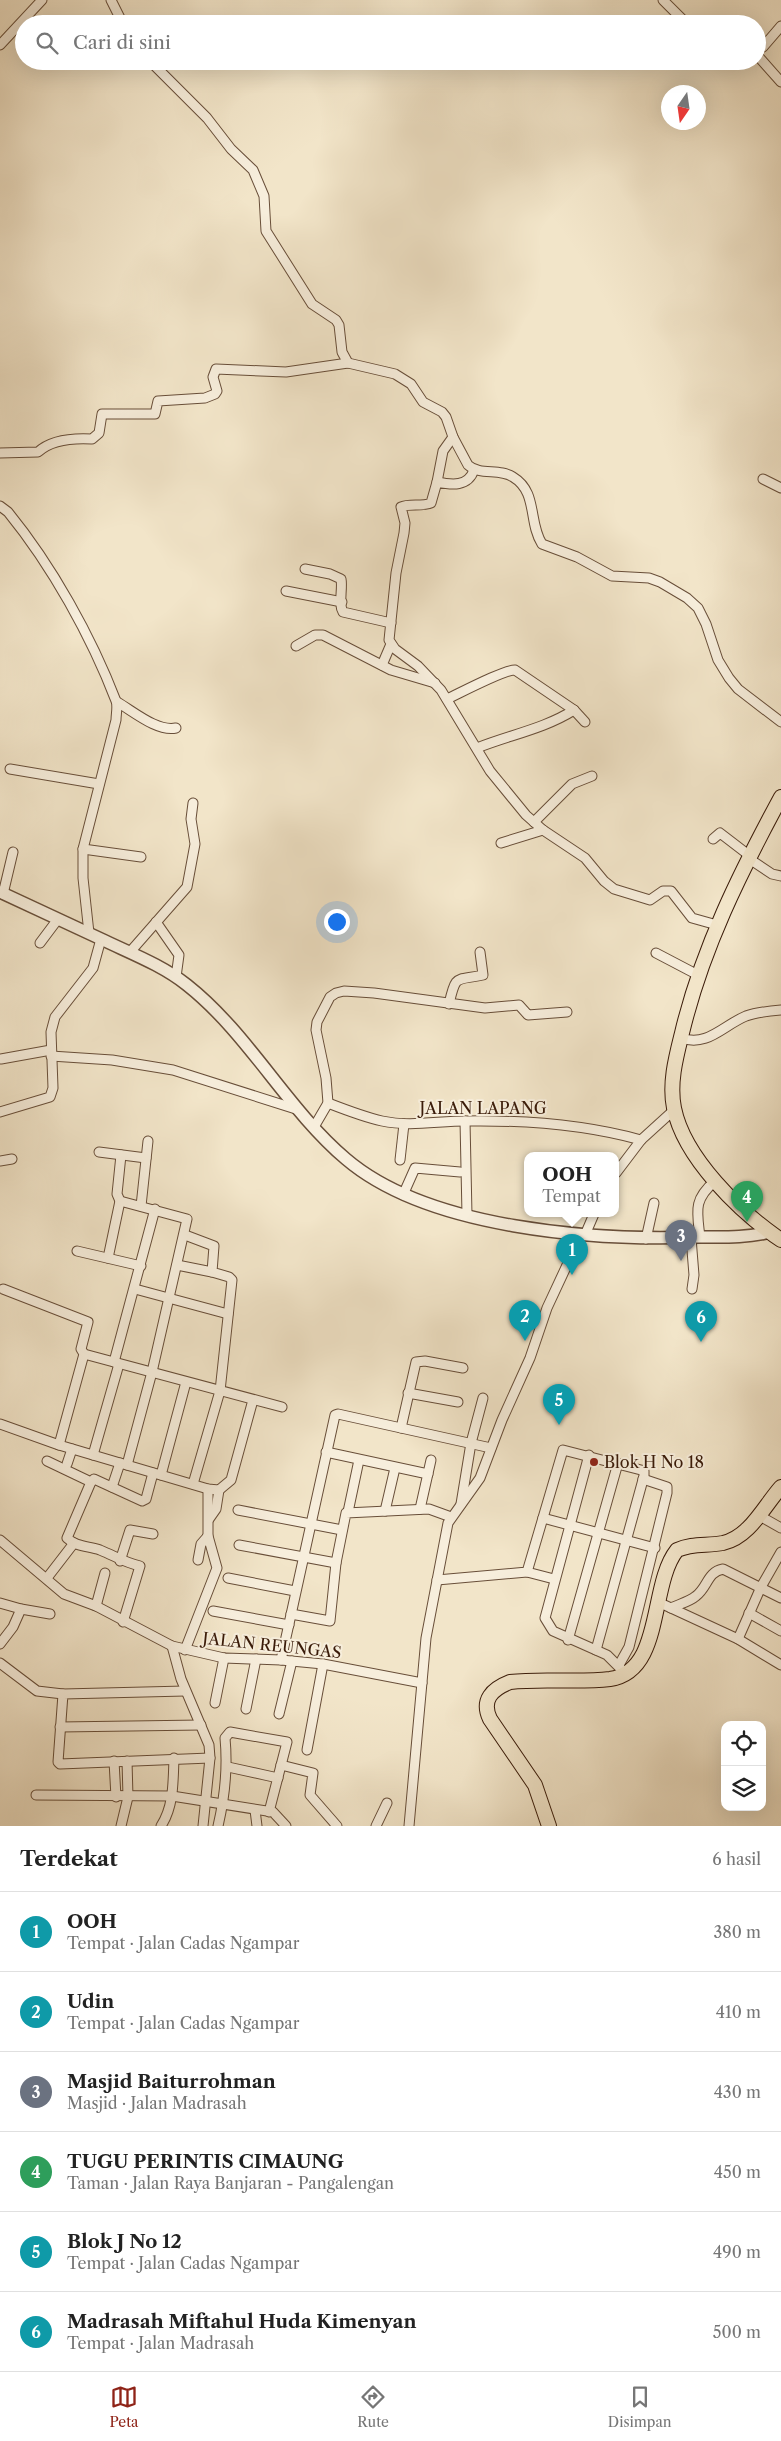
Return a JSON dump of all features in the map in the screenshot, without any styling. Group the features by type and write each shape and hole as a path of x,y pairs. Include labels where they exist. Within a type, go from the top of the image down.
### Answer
{"main road":[{"path":"776,1236 715,1181 692,1153 674,1110 672,1082 691,993 697,977 717,925 749,857 781,797"},
{"path":"548,1826 535,1785 490,1719 487,1712 488,1698 499,1686 510,1682 609,1679 622,1669 639,1662 644,1652 664,1577 677,1550 692,1545 723,1542 735,1538 745,1531 781,1487"}],"street":[{"path":"28,15 42,0"},
{"path":"111,0 118,15"},
{"path":"663,0 678,15"},
{"path":"766,43 781,26"},
{"path":"0,45 15,29"},
{"path":"766,62 781,82"},
{"path":"159,70 207,118 231,149 254,170 264,196 266,231 312,304 336,320 339,325 342,352 348,363"},
{"path":"0,453 38,452 43,447 72,439 92,439 99,433 102,414 155,414 158,401 210,397 217,391 213,377 216,369 286,372 348,363 403,378 411,384 423,402 442,412 468,465 474,470 509,474 527,490 540,540 545,546 577,557 612,576 649,578 660,582 687,598 698,608 718,660 729,678 738,689 781,722"},
{"path":"382,665 391,644 396,573 404,533 401,509 404,505 432,503 443,451 453,437"},
{"path":"437,482 460,484 468,479 474,470"},
{"path":"763,479 781,488"},
{"path":"0,506 8,512 45,560 86,636 117,702 116,720 83,849 83,878 89,933"},
{"path":"304,569 340,577 342,588 341,610 346,614 391,623"},
{"path":"286,591 342,602"},
{"path":"296,646 315,635 323,634 382,665 435,683"},
{"path":"391,644 435,683 508,794 543,830 585,858 604,881 614,889 650,900 663,891 671,891 692,918 717,925"},
{"path":"447,699 483,683 505,670 515,670 574,710 585,722"},
{"path":"117,702 161,726 170,729 176,728"},
{"path":"477,748 560,719 574,710"},
{"path":"10,769 99,784"},
{"path":"534,822 572,784 592,776"},
{"path":"130,952 181,895 190,880 195,844 191,819 193,803"},
{"path":"501,843 543,830"},
{"path":"713,838 720,832 772,874 781,876"},
{"path":"83,849 141,857"},
{"path":"13,852 2,893 130,952 176,978 210,1006 259,1060 314,1127 345,1158 370,1178 403,1195 468,1215 518,1226 583,1235 646,1239 776,1236"},
{"path":"40,943 58,919"},
{"path":"156,922 179,955 176,978"},
{"path":"0,1112 50,1097 53,1088 51,1053 55,1017 93,968 101,940"},
{"path":"448,1004 452,989 458,979 464,976 483,974 480,952"},
{"path":"656,954 697,977"},
{"path":"314,1127 328,1103 326,1078 316,1030 318,1015 330,997 344,991 353,991 485,1008 519,1006 524,1012 535,1016 567,1012"},
{"path":"681,1038 698,1041 707,1039 746,1016 781,1010"},
{"path":"1,1059 51,1053 173,1070 300,1111"},
{"name":"JALAN LAPANG","path":"328,1103 383,1121 404,1124 465,1121 564,1124 608,1131 640,1140"},
{"path":"619,1169 640,1140 674,1110"},
{"path":"465,1121 468,1215"},
{"path":"400,1160 404,1124"},
{"path":"141,1206 148,1141"},
{"path":"99,1152 146,1158"},
{"path":"108,1258 120,1201 117,1194 121,1155"},
{"path":"0,1161 12,1159"},
{"path":"403,1195 414,1168 460,1172"},
{"path":"692,1289 697,1206 702,1193 715,1181"},
{"path":"112,1487 123,1464 152,1372 188,1222 185,1217 120,1201"},
{"path":"646,1239 654,1203"},
{"path":"93,1455 155,1209"},
{"path":"409,1826 426,1638 442,1547 451,1516 477,1485 530,1358 547,1308 592,1217"},
{"path":"185,1235 215,1248 212,1272"},
{"path":"77,1251 141,1266"},
{"path":"177,1265 212,1272 229,1277 232,1280 220,1391 193,1484"},
{"path":"3,1289 86,1320 88,1326 81,1349 84,1354 60,1445"},
{"path":"135,1289 228,1314"},
{"path":"84,1354 282,1407"},
{"path":"401,1428 415,1364 418,1361 463,1368"},
{"path":"123,1622 140,1566 120,1561 98,1550 74,1543 68,1539 67,1535 94,1479 144,1501 157,1474 186,1382"},
{"path":"408,1393 458,1402"},
{"path":"461,1504 471,1443 482,1398"},
{"path":"209,1520 216,1509 219,1490 231,1480 254,1400"},
{"path":"282,1660 302,1557 333,1418 338,1414 491,1448"},
{"path":"0,1424 72,1449 208,1489 219,1490"},
{"path":"67,1464 72,1449"},
{"path":"527,1572 561,1451 565,1449 589,1455 644,1472 644,1479 596,1650"},
{"path":"326,1452 428,1474"},
{"path":"589,1455 544,1618 552,1631 568,1640 607,1655 622,1669 655,1548 667,1487 644,1479"},
{"path":"291,1614 330,1621 336,1563 345,1514 348,1512 359,1460"},
{"path":"420,1509 431,1460"},
{"path":"47,1461 91,1482"},
{"path":"568,1640 618,1463"},
{"path":"386,1511 396,1468"},
{"path":"185,1650 216,1575 216,1563 208,1536 209,1520 206,1510 208,1489"},
{"path":"348,1512 420,1509 438,1511 451,1516"},
{"path":"238,1510 342,1530"},
{"path":"758,1515 781,1528"},
{"path":"543,1518 655,1548"},
{"path":"120,1561 131,1529 153,1534"},
{"path":"198,1560 201,1544 208,1536"},
{"name":"JALAN REUNGAS","path":"0,1540 64,1594 96,1606 123,1622 172,1646 224,1658 256,1658 323,1664 422,1683"},
{"path":"47,1578 74,1543"},
{"path":"239,1545 336,1563"},
{"path":"738,1639 761,1587 779,1562 781,1552"},
{"path":"671,1608 697,1596 716,1570 723,1569 781,1598"},
{"path":"437,1580 527,1572 554,1579"},
{"path":"96,1606 105,1573"},
{"path":"228,1578 295,1591"},
{"path":"0,1602 21,1610 50,1614"},
{"path":"658,1602 738,1639 781,1665"},
{"path":"0,1644 13,1627 21,1610"},
{"path":"213,1611 289,1625"},
{"path":"749,1613 781,1632"},
{"path":"172,1646 185,1691 209,1745 208,1802 203,1826"},
{"path":"214,1703 224,1658"},
{"path":"246,1709 256,1658"},
{"path":"279,1714 292,1661"},
{"path":"0,1663 37,1691 63,1694 185,1691"},
{"path":"307,1750 323,1664"},
{"path":"63,1694 57,1759 60,1764 210,1758"},
{"path":"60,1727 201,1725"},
{"path":"218,1826 228,1767 225,1738 232,1732 288,1742 269,1812"},
{"path":"161,1826 168,1814 172,1796 174,1758"},
{"path":"114,1761 116,1797"},
{"path":"121,1826 128,1797 127,1761"},
{"path":"281,1765 313,1774 310,1795 337,1826"},
{"path":"228,1767 278,1778"},
{"path":"36,1795 172,1796 269,1812 277,1815 286,1826"},
{"path":"376,1826 387,1803"},
{"path":"255,1810 257,1826"}],"place":[{"name":"TUGU PERINTIS CIMAUNG","path":"747,1222"},
{"name":"Masjid Baiturrohman","path":"681,1261"},
{"name":"OOH","path":"572,1275"},
{"name":"Udin","path":"525,1341"},
{"name":"Madrasah Miftahul Huda Kimenyan","path":"701,1342"},
{"name":"Blok J No 12","path":"559,1425"},
{"name":"Blok H No 18","path":"594,1462"}]}
